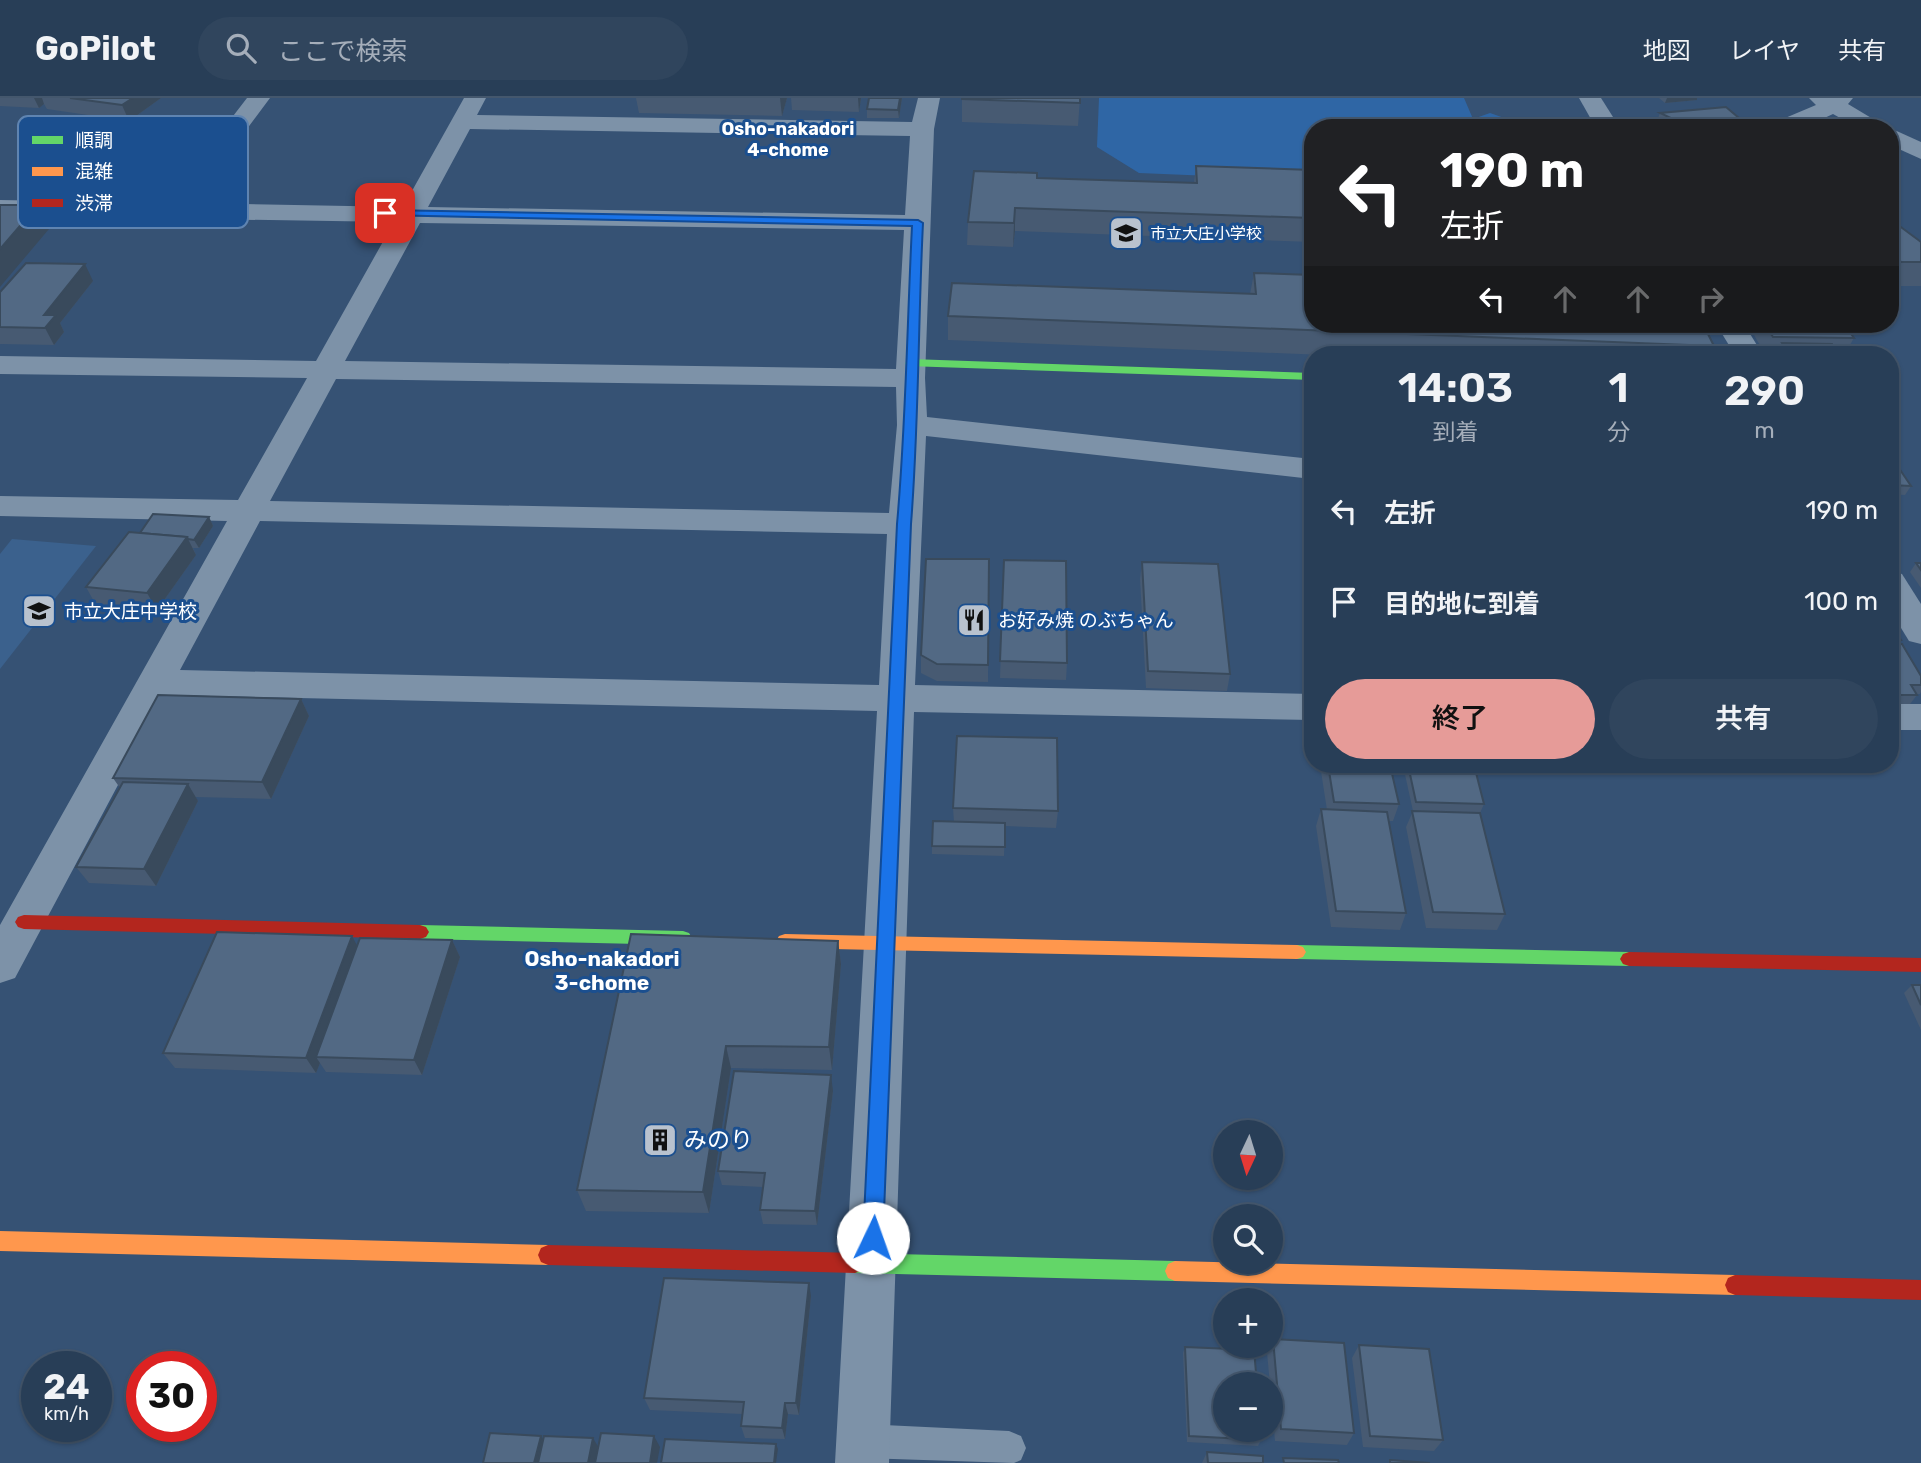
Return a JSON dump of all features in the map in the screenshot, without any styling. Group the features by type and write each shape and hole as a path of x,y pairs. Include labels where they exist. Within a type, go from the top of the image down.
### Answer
{"street":[{"path":"245,116 259,98"},
{"path":"1590,98 1603,119"},
{"path":"1797,119 1831,100 1862,119"},
{"path":"0,965 468,110 925,113 863,1452"},
{"path":"1899,140 1921,152"},
{"path":"0,208 18,208"},
{"path":"248,211 918,223"},
{"path":"0,365 325,371 911,370 1304,377"},
{"path":"912,425 1304,468"},
{"path":"0,506 904,524"},
{"path":"1899,597 1921,632"},
{"path":"155,682 1304,707"},
{"path":"1899,717 1921,718"},
{"path":"24,922 705,939"},
{"path":"775,940 1921,965"},
{"path":"0,1241 1921,1290"}],"lane":[{"path":"863,1452 1009,1448"}],"shaded area":[{"path":"1099,98 1464,98 1473,119 1304,119 1304,180 1139,173 1097,147"},
{"path":"1490,113 1507,119 1473,119"},
{"path":"12,539 96,546 0,669 0,554"}],"building":[{"path":"70,98 133,98 122,105"},
{"path":"869,98 900,98 898,110 867,109"},
{"path":"1080,98 1080,103 962,99"},
{"path":"1726,107 1740,119 1673,119 1660,113"},
{"path":"1196,166 1304,170 1304,218 1015,208 1014,223 968,222 974,171 1037,173 1037,178 1197,183"},
{"path":"0,205 18,205 18,228 0,249"},
{"path":"1899,226 1921,242 1921,262 1901,262"},
{"path":"26,263 85,264 44,315 56,315 45,328 0,327 0,292"},
{"path":"1254,273 1304,275 1304,330 948,316 952,283 1256,294"},
{"path":"1382,333 1708,333 1714,346"},
{"path":"1771,333 1850,333 1854,338 1773,337"},
{"path":"1782,343 1833,346 1784,346"},
{"path":"1899,468 1911,486 1899,485"},
{"path":"153,514 209,517 194,540 140,533"},
{"path":"129,532 187,537 147,593 86,587"},
{"path":"926,559 989,559 988,665 937,664 921,655"},
{"path":"1004,560 1066,561 1067,663 1000,661"},
{"path":"1142,562 1218,564 1230,674 1148,671"},
{"path":"1899,644 1902,644 1921,676 1921,685 1911,685 1917,695 1899,695"},
{"path":"158,695 301,699 262,782 113,778"},
{"path":"957,736 1057,738 1058,811 953,808"},
{"path":"1329,773 1392,773 1399,804 1334,802"},
{"path":"1410,773 1476,773 1484,804 1416,802"},
{"path":"123,782 188,784 144,869 76,867"},
{"path":"1321,809 1387,812 1406,913 1336,911"},
{"path":"1412,811 1480,813 1505,914 1433,912"},
{"path":"933,821 1005,823 1005,847 932,846"},
{"path":"217,932 352,936 306,1058 163,1053"},
{"name":"みのり","path":"631,934 838,941 829,1047 726,1046 703,1192 577,1190"},
{"path":"360,938 452,940 414,1060 316,1057"},
{"path":"1912,985 1921,985 1921,1005"},
{"path":"734,1071 831,1075 815,1211 760,1210 765,1173 718,1171"},
{"path":"664,1278 809,1283 796,1403 785,1403 782,1428 741,1426 744,1402 644,1398"},
{"path":"1283,1340 1344,1343 1354,1433 1283,1429 1283,1372 1276,1372 1275,1358 1283,1358"},
{"path":"1359,1345 1429,1349 1443,1440 1370,1436"},
{"path":"1185,1347 1213,1348 1213,1358 1255,1358 1256,1372 1213,1372 1213,1437 1189,1436"},
{"path":"490,1433 541,1436 534,1463 483,1463"},
{"path":"601,1433 654,1436 650,1463 595,1463"},
{"path":"544,1436 593,1438 588,1463 538,1463"},
{"path":"665,1439 776,1444 774,1463 661,1463"},
{"path":"1207,1452 1263,1456 1263,1463 1208,1463"},
{"path":"1283,1458 1338,1460 1339,1463 1284,1463"},
{"path":"1390,1460 1430,1463 1390,1463"}],"traffic: fast":[{"path":"911,363 1304,377"},
{"path":"420,932 683,938"},
{"path":"1297,952 1629,959"},
{"path":"855,1263 1175,1271"}],"traffic: slow":[{"path":"785,941 1297,952"},
{"path":"0,1241 548,1255"},
{"path":"1175,1271 1735,1285"}],"traffic: jam":[{"path":"24,922 420,932"},
{"path":"1629,959 1921,965"},
{"path":"548,1255 855,1263"},
{"path":"1735,1285 1921,1290"}],"place":[{"name":"市立大庄小学校","path":"1126,233"},
{"name":"市立大庄中学校","path":"39,611"},
{"name":"お好み焼 のぶちゃん","path":"974,620"},
{"name":"みのり","path":"660,1140"}],"district":[{"name":"Osho-nakadori 4-chome","path":"788,139"},
{"name":"Osho-nakadori 3-chome","path":"602,971"}],"route":[{"path":"385,213 918,223 910,378 912,425 904,524 873,1238"}]}
